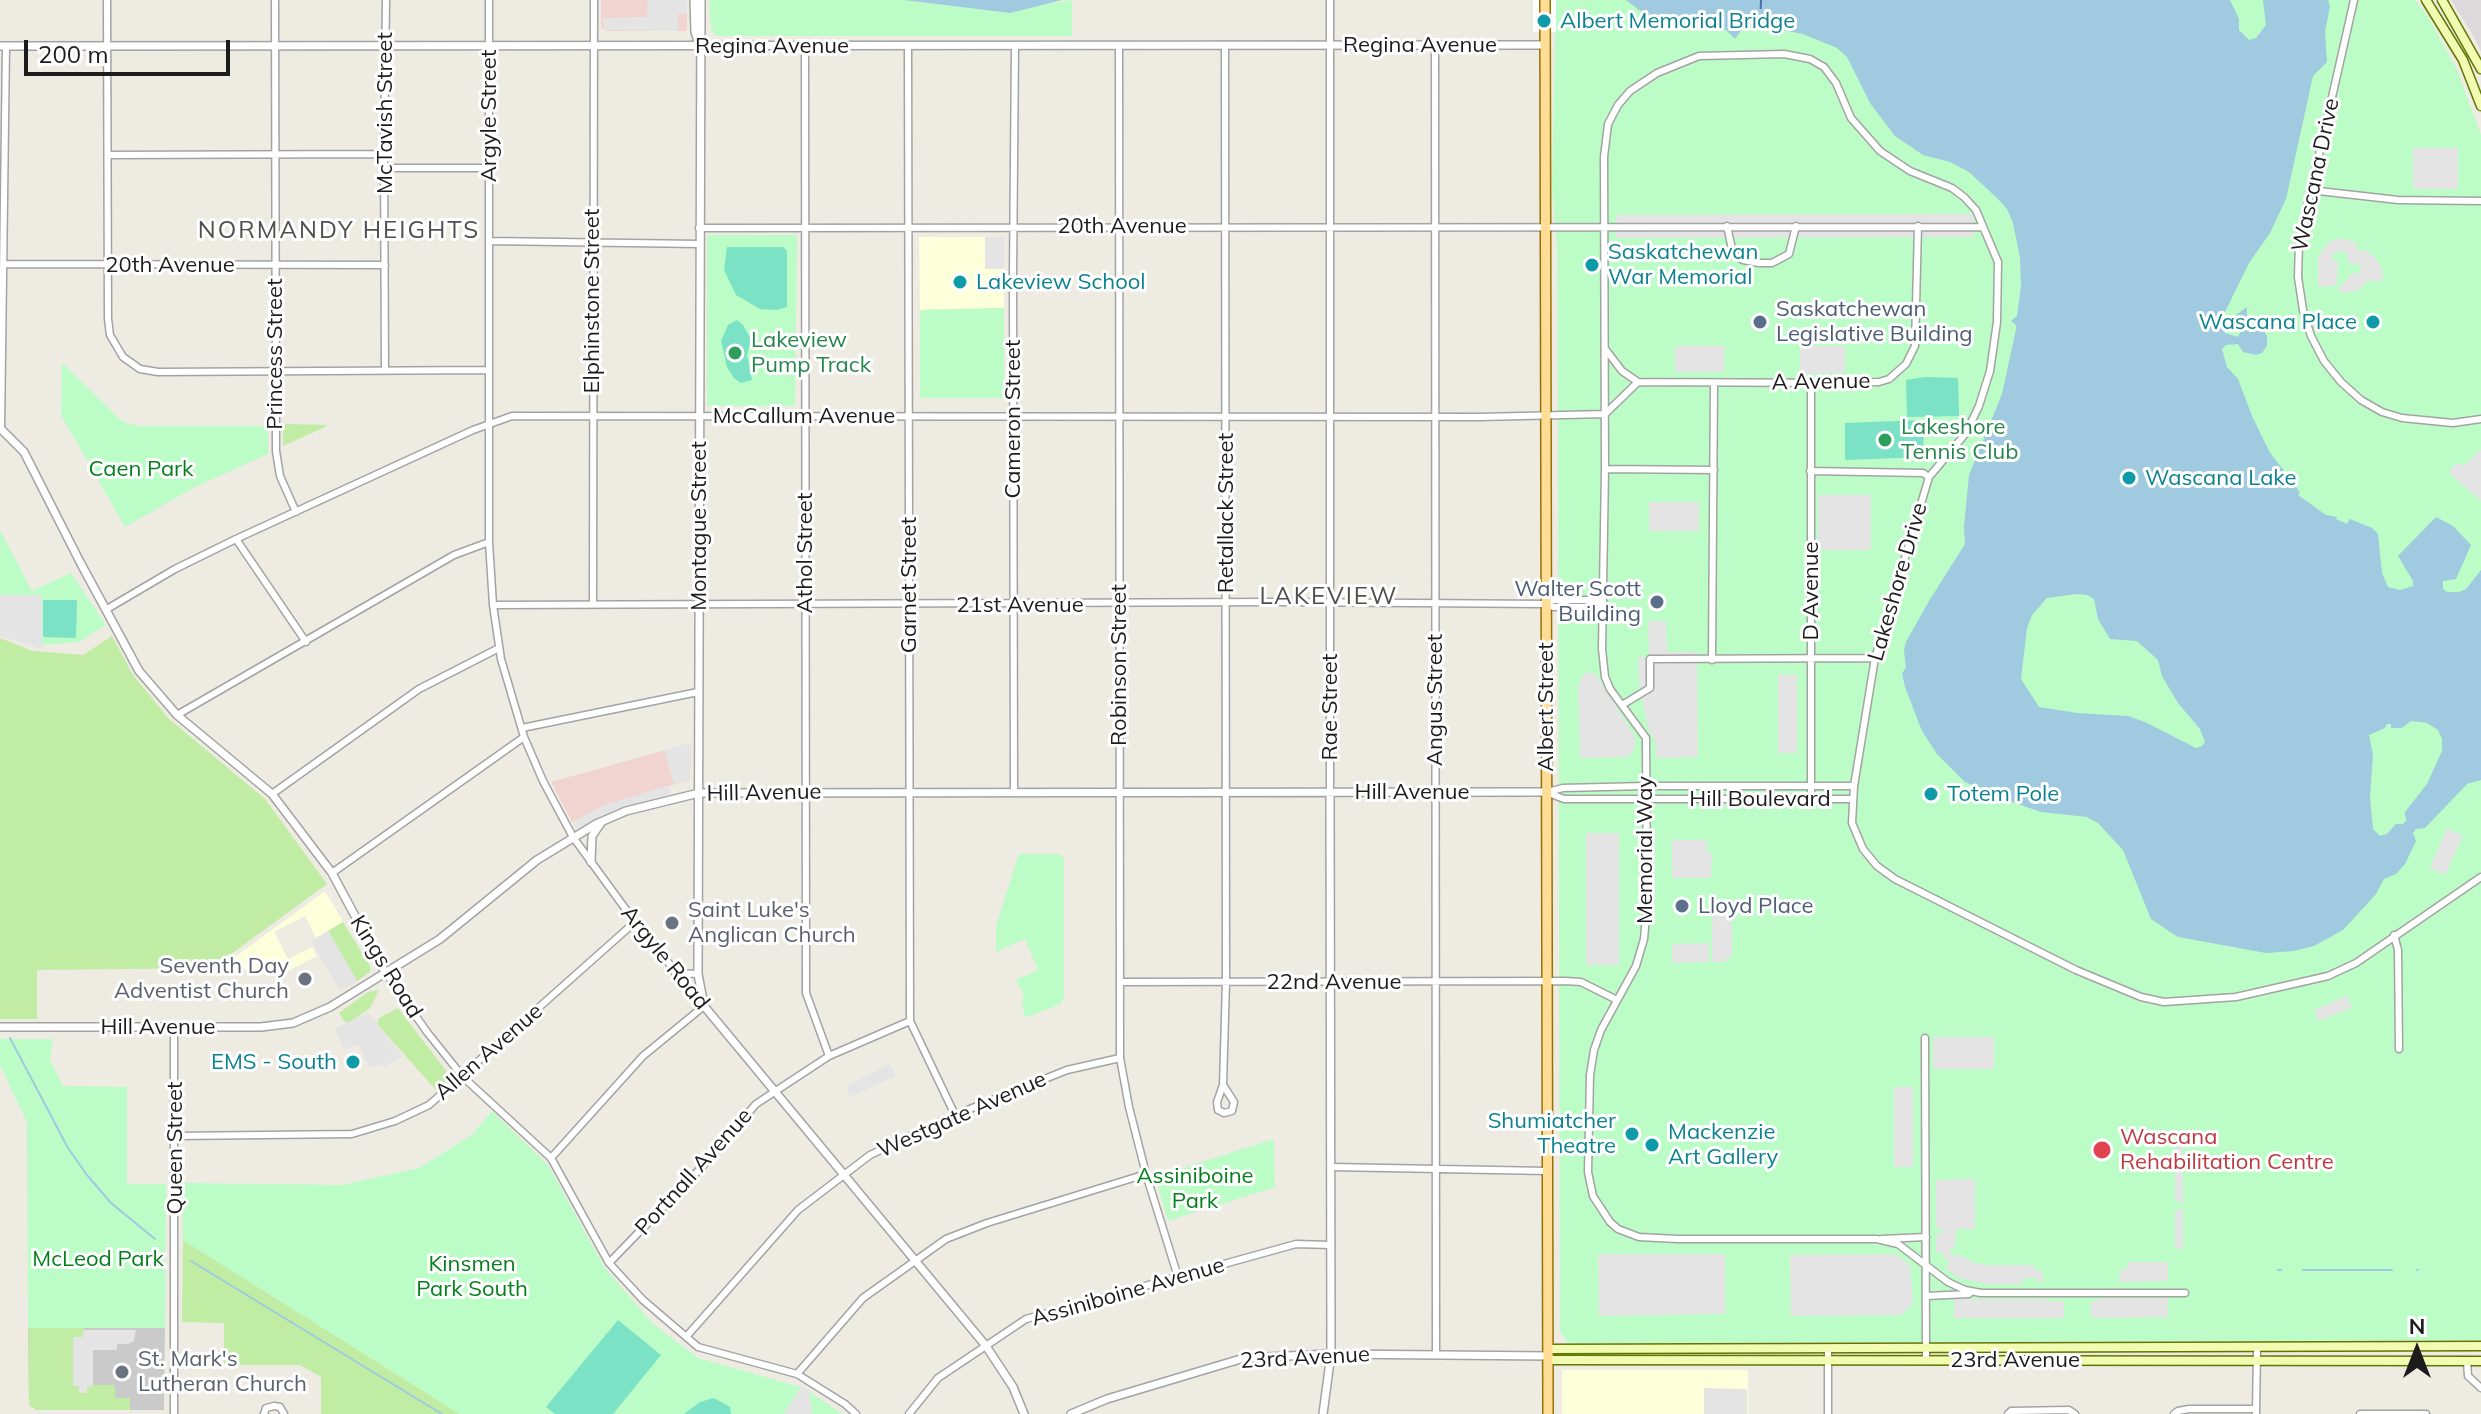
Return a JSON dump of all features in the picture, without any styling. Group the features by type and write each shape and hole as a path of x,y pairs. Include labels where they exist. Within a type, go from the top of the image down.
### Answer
{"main road":[{"name":"Albert Street","path":"1545,0 1548,1414"},
{"path":"2426,0 2463,60 2481,106"},
{"path":"2442,0 2481,69"},
{"name":"23rd Avenue","path":"1549,1355 1828,1349 2481,1346"},
{"name":"23rd Avenue","path":"1549,1355 1828,1360 2481,1361"}],"street":[{"path":"107,0 110,335 123,357 140,369 158,372 489,370"},
{"name":"Princess Street","path":"275,0 276,452 280,476 296,512"},
{"name":"McTavish Street","path":"385,370 386,0"},
{"name":"Argyle Street","path":"488,424 489,0"},
{"name":"Elphinstone Street","path":"593,603 591,243 594,0"},
{"name":"Montague Street","path":"694,0 695,32 699,46"},
{"name":"Montague Street","path":"701,0 698,974 704,1006"},
{"name":"Rae Street","path":"1323,1414 1331,1354 1330,0"},
{"name":"Wascana Drive","path":"2354,0 2299,243 2299,294 2311,336 2330,370 2351,392 2382,412 2428,422 2453,423 2481,419"},
{"name":"Robinson Street","path":"1119,45 1120,1058 1146,1174 1178,1277"},
{"name":"Retallack Street","path":"1223,1085 1226,982 1225,45"},
{"name":"Angus Street","path":"1435,45 1436,1355"},
{"name":"Regina Avenue","path":"3,46 1544,45"},
{"path":"1,429 3,46"},
{"name":"Athol Street","path":"805,46 806,993 829,1056"},
{"name":"Garnet Street","path":"908,46 910,1021 955,1115"},
{"name":"Cameron Street","path":"1014,792 1015,46"},
{"name":"Lakeshore Drive","path":"1604,226 1604,157 1608,124 1618,105 1630,91 1657,73 1699,56 1796,55 1824,67 1836,83 1851,118 1880,151 1910,171 1952,188 1976,210 1998,262 1997,322 1990,371 1966,433 1929,477 1875,658 1854,786 1852,823 1857,839 1877,866 1895,879 2076,970 2141,997 2164,1002 2236,997 2328,976 2481,877"},
{"path":"108,155 384,154"},
{"path":"384,168 488,168"},
{"path":"2310,190 2387,199 2481,201"},
{"name":"Memorial Way","path":"1604,226 1603,666 1610,689 1646,738 1647,905 1644,939 1636,966 1597,1042 1590,1075 1588,1172 1597,1206 1610,1222 1628,1233 1651,1239 1877,1239 1898,1244 1948,1282 1981,1293"},
{"path":"1727,226 1736,256 1759,263 1772,263 1789,254 1796,226"},
{"name":"A Avenue","path":"1638,382 1811,383 1879,382 1889,379 1912,354 1917,331 1918,226"},
{"name":"20th Avenue","path":"699,228 1983,227"},
{"path":"489,241 699,244"},
{"name":"20th Avenue","path":"3,264 385,265"},
{"path":"1545,414 1605,414 1638,382 1622,371 1605,348"},
{"path":"1712,660 1714,383"},
{"name":"D Avenue","path":"1811,383 1811,799"},
{"name":"McCallum Avenue","path":"107,609 175,569 236,539 488,424 512,416 1437,417 1545,414"},
{"name":"Argyle Road","path":"488,424 489,542 499,648 524,737 573,837 675,973 986,1346 1013,1387 1024,1414"},
{"name":"Kings Road","path":"1,429 24,452 139,671 177,715 272,794 332,873 385,972 427,1032 463,1077 551,1158 609,1263 643,1300 698,1347 797,1374 856,1414"},
{"path":"1605,469 1714,470"},
{"path":"1810,471 1923,473 1929,477"},
{"path":"236,539 306,642"},
{"path":"177,715 454,555 489,542"},
{"name":"21st Avenue","path":"493,605 1547,604 1552,600 1604,603"},
{"path":"272,794 419,689 499,648"},
{"path":"1622,705 1650,688 1650,659 1875,658"},
{"path":"522,728 698,692"},
{"path":"332,873 524,737"},
{"name":"Hill Boulevard","path":"1546,792 1563,788 1646,786 1854,786"},
{"name":"Hill Avenue","path":"0,1027 261,1027 293,1023 330,1007 440,939 537,860 603,820 626,811 699,793 1546,792"},
{"name":"Hill Boulevard","path":"1546,792 1564,799 1853,799"},
{"path":"591,862 592,836 603,820"},
{"name":"Allen Avenue","path":"175,1136 352,1134 395,1121 429,1105 463,1077 635,922"},
{"path":"2394,935 2398,950 2399,1049"},
{"path":"675,973 698,974"},
{"name":"22nd Avenue","path":"1120,982 1581,982 1617,1000"},
{"path":"551,1158 643,1056 704,1006"},
{"name":"Portnall Avenue","path":"609,1263 699,1170 756,1104 829,1056 910,1021"},
{"name":"Queen Street","path":"174,1027 174,1414"},
{"path":"1925,1038 1926,1360"},
{"name":"Westgate Avenue","path":"686,1337 798,1210 870,1155 955,1115 1067,1070 1120,1058"},
{"path":"1331,1167 1548,1171"},
{"path":"797,1374 863,1298 946,1239 987,1223 1146,1174"},
{"path":"1877,1239 1926,1237"},
{"name":"Assiniboine Avenue","path":"909,1414 938,1378 1026,1319 1296,1244 1331,1245"},
{"name":"Memorial Way","path":"1926,1296 2185,1293"},
{"path":"2174,1414 2189,1409 2256,1411 2257,1348"},
{"path":"1828,1349 1828,1414"},
{"name":"23rd Avenue","path":"1071,1414 1107,1399 1244,1358 1331,1354 1549,1355"},
{"path":"2467,1361 2468,1376 2481,1388"},
{"path":"264,1414 266,1408 274,1406 280,1407 284,1414"},
{"path":"2008,1414 2011,1411 2055,1410 2069,1410 2075,1414"},
{"path":"2360,1414 2426,1414"}],"shaded area":[{"path":"601,0 687,0 687,31 606,31 601,27"},
{"path":"648,0 687,0 687,14 678,14 678,31 605,30 602,18 647,17"},
{"path":"2451,0 2481,0 2481,52 2473,35"},
{"path":"2413,148 2458,148 2458,189 2413,189"},
{"path":"1974,214 1974,237 1616,238 1616,215"},
{"path":"919,237 1004,237 1004,308 920,310"},
{"path":"985,237 1004,237 1004,269 985,269"},
{"path":"2340,238 2358,243 2355,247 2361,252 2365,249 2377,260 2383,281 2367,281 2358,291 2341,293 2338,289 2353,272 2358,275 2360,271 2360,265 2357,263 2353,266 2346,259 2349,255 2342,251 2333,254 2332,260 2338,261 2337,285 2318,285 2321,252 2329,242"},
{"path":"1675,346 1725,346 1724,372 1675,372"},
{"path":"1800,346 1845,346 1845,373 1800,374"},
{"path":"2481,449 2481,501 2449,473 2455,464 2465,465"},
{"path":"1818,495 1871,495 1871,550 1818,550"},
{"path":"1649,502 1699,502 1699,531 1649,531"},
{"path":"0,595 42,595 42,649 0,636"},
{"path":"1648,621 1666,621 1667,652 1697,652 1698,757 1656,758 1656,742 1648,728 1639,682 1638,657 1649,657"},
{"path":"1584,673 1595,673 1635,737 1635,748 1628,757 1580,758 1578,685"},
{"path":"1797,674 1797,753 1778,753 1778,675"},
{"path":"691,743 690,780 605,805 572,822 551,782"},
{"path":"691,743 690,780 674,784 664,750"},
{"path":"669,785 671,794 617,809 576,829 572,822 605,805"},
{"path":"2447,828 2463,836 2445,875 2430,868"},
{"path":"1586,833 1619,833 1619,965 1586,965"},
{"path":"1672,840 1707,840 1707,852 1712,853 1711,878 1672,878"},
{"path":"325,891 343,922 316,938 305,916 274,932 288,959 312,947 317,956 280,975 279,970 217,970"},
{"path":"1712,914 1732,914 1732,958 1726,958 1725,962 1712,962"},
{"path":"328,931 357,981 340,991 311,941"},
{"path":"1709,943 1709,962 1672,963 1672,944"},
{"path":"2347,996 2352,1008 2319,1021 2314,1010"},
{"path":"368,1012 403,1056 384,1067 380,1064 370,1068 358,1044 344,1050 335,1029"},
{"path":"1933,1037 1994,1037 1994,1069 1933,1069"},
{"path":"889,1064 896,1076 850,1097 846,1086"},
{"path":"1894,1087 1913,1087 1913,1167 1894,1167"},
{"path":"2175,1132 2183,1132 2183,1249 2175,1249 2175,1210 2182,1210 2182,1202 2175,1201"},
{"path":"1975,1179 1975,1229 1956,1229 1955,1248 1950,1249 1951,1254 1985,1265 2034,1265 2034,1270 2043,1271 2043,1282 2037,1282 2037,1278 2024,1278 2022,1284 1985,1284 1959,1278 1945,1268 1949,1264 1941,1252 1936,1252 1936,1234 1942,1233 1941,1229 1936,1228 1936,1180"},
{"path":"1598,1254 1725,1254 1725,1314 1599,1316"},
{"path":"1896,1254 1910,1265 1913,1304 1901,1315 1791,1316 1790,1255"},
{"path":"2127,1262 2168,1262 2168,1281 2119,1282 2120,1270 2127,1270"},
{"path":"2168,1298 2168,1317 2091,1318 2091,1301"},
{"path":"1954,1299 2064,1301 2064,1318 1954,1318"},
{"path":"28,1328 165,1328 164,1410 37,1410 29,1405"},
{"path":"83,1330 136,1330 134,1341 117,1344 117,1350 93,1350 93,1386 87,1387 87,1393 79,1393 79,1386 73,1386 73,1337 83,1337"},
{"path":"1562,1370 1748,1370 1748,1414 1562,1414"},
{"path":"801,1387 809,1390 812,1414 784,1414"},
{"path":"1704,1388 1747,1389 1747,1414 1704,1414"}],"green space":[{"path":"709,0 904,0 1010,13 1072,0 1072,36 717,36 711,29"},
{"path":"1556,0 2415,0 2429,18 2457,70 2481,135 2481,1340 1568,1343 1560,1331 1557,250 1552,185"},
{"path":"707,235 797,235 795,406 707,406"},
{"path":"727,247 783,247 787,251 787,307 760,309 736,295 724,270"},
{"path":"1004,308 1004,398 920,398 920,310"},
{"name":"Lakeview Pump Track","path":"737,320 751,339 747,355 752,380 741,383 727,367 721,341 728,325"},
{"name":"Caen Park","path":"62,363 123,422 138,426 268,426 268,454 193,488 125,527 61,415"},
{"name":"Lakeshore Tennis Club","path":"1958,378 1959,416 1907,417 1906,380"},
{"name":"Lakeshore Tennis Club","path":"1924,420 1923,457 1845,458 1845,423"},
{"path":"283,424 326,425 327,426 283,446"},
{"path":"0,530 32,591 71,573 106,625 79,642 42,645 0,629"},
{"path":"43,600 77,600 76,638 43,637"},
{"path":"112,636 133,675 169,719 265,799 327,884 212,968 37,970 37,1019 0,1019 0,638 33,651 83,655"},
{"path":"1019,854 1060,854 1064,859 1064,998 1060,1004 1028,1017 1024,1015 1022,998 1025,997 1016,980 1038,970 1025,939 996,952 996,926"},
{"path":"343,922 370,966 370,972 357,981 328,931"},
{"path":"379,990 370,1008 348,1023 344,1021 339,1013 368,992"},
{"path":"398,1008 450,1076 449,1081 436,1090 377,1024 379,1018"},
{"name":"McLeod Park","path":"0,1039 53,1039 50,1060 63,1086 127,1087 127,1184 166,1184 165,1328 28,1328 27,1122 0,1065"},
{"name":"Kinsmen Park South","path":"492,1111 548,1165 604,1267 652,1323 698,1358 804,1388 842,1414 460,1414 183,1240 182,1183 342,1185 419,1168 472,1135"},
{"name":"Assiniboine Park","path":"1274,1139 1275,1187 1168,1221 1155,1177"},
{"path":"28,1164 52,1164 84,1328 83,1337 73,1337 80,1393 86,1393 87,1386 115,1385 115,1398 130,1398 130,1410 37,1410 29,1405"},
{"path":"183,1240 460,1414 321,1414 321,1377 300,1365 224,1365 224,1323 182,1322"},
{"path":"618,1320 661,1355 613,1414 555,1414 546,1407"},
{"path":"714,1398 730,1407 731,1414 684,1414 700,1402"}],"water":[{"path":"904,0 1062,0 1010,13"},
{"name":"Wascana Lake","path":"1626,0 2230,0 2239,19 2239,30 2249,40 2256,38 2266,25 2263,0 2328,0 2330,6 2325,32 2327,62 2313,76 2286,199 2224,314 2222,326 2225,333 2238,337 2241,331 2235,324 2236,315 2247,307 2247,328 2254,331 2260,327 2263,329 2267,346 2256,355 2243,352 2238,344 2226,345 2222,349 2227,367 2238,379 2270,453 2293,482 2300,493 2298,495 2326,515 2337,517 2347,524 2350,519 2372,528 2378,534 2382,573 2388,587 2400,590 2413,586 2398,556 2436,517 2453,526 2471,545 2456,579 2443,581 2443,589 2459,592 2466,589 2481,570 2481,780 2467,784 2425,828 2416,829 2413,833 2416,841 2405,864 2396,874 2384,879 2376,894 2343,930 2314,946 2266,953 2178,937 2151,919 2123,850 2098,823 2087,817 2041,812 1992,795 1965,782 1937,754 1922,731 1905,687 1902,673 1906,668 1904,650 1929,601 1965,544 1969,475 2002,394 2016,329 2011,321 2017,316 2021,286 2020,258 2013,223 2007,209 1969,172 1950,162 1923,155 1895,136 1870,103 1847,57 1837,48 1803,34 1767,27 1743,28 1735,39 1726,30 1673,28 1652,20","holes":["2077,594 2094,599 2098,619 2110,639 2137,641 2158,660 2162,676 2178,703 2200,729 2205,742 2202,746 2196,748 2128,716 2039,707 2021,679 2027,628 2032,615 2047,598","2411,721 2427,723 2438,730 2442,751 2427,784 2405,812 2406,821 2380,836 2373,829 2370,796 2373,755 2369,735 2387,724 2391,724 2391,728 2402,728"]}],"pier":[{"name":"Albert Memorial Bridge","path":"1533,0 1556,0 1556,32 1533,32"}],"waterway":[{"path":"10,1038 68,1148 87,1175 111,1203 155,1239"},
{"path":"191,1261 442,1414"},
{"path":"2303,1270 2392,1270"}],"ferry route":[{"path":"1760,27 1761,0"}],"place":[{"name":"Albert Memorial Bridge","path":"1544,21"},
{"name":"Saskatchewan War Memorial","path":"1592,265"},
{"name":"Lakeview School","path":"960,282"},
{"name":"Saskatchewan Legislative Building","path":"1760,322"},
{"name":"Wascana Place","path":"2373,322"},
{"name":"Lakeview Pump Track","path":"735,353"},
{"name":"Lakeshore Tennis Club","path":"1885,440"},
{"name":"Wascana Lake","path":"2129,478"},
{"name":"Walter Scott Building","path":"1657,602"},
{"name":"Totem Pole","path":"1931,794"},
{"name":"Lloyd Place","path":"1682,906"},
{"name":"Saint Luke's Anglican Church","path":"672,923"},
{"name":"Seventh Day Adventist Church","path":"305,979"},
{"name":"EMS - South","path":"353,1062"},
{"name":"Shumiatcher Theatre","path":"1632,1134"},
{"name":"Mackenzie Art Gallery","path":"1652,1145"},
{"name":"Wascana Rehabilitation Centre","path":"2102,1150"},
{"name":"St. Mark's Lutheran Church","path":"122,1372"}],"district":[{"name":"NORMANDY HEIGHTS","path":"339,231"},
{"name":"LAKEVIEW","path":"1329,597"}]}
